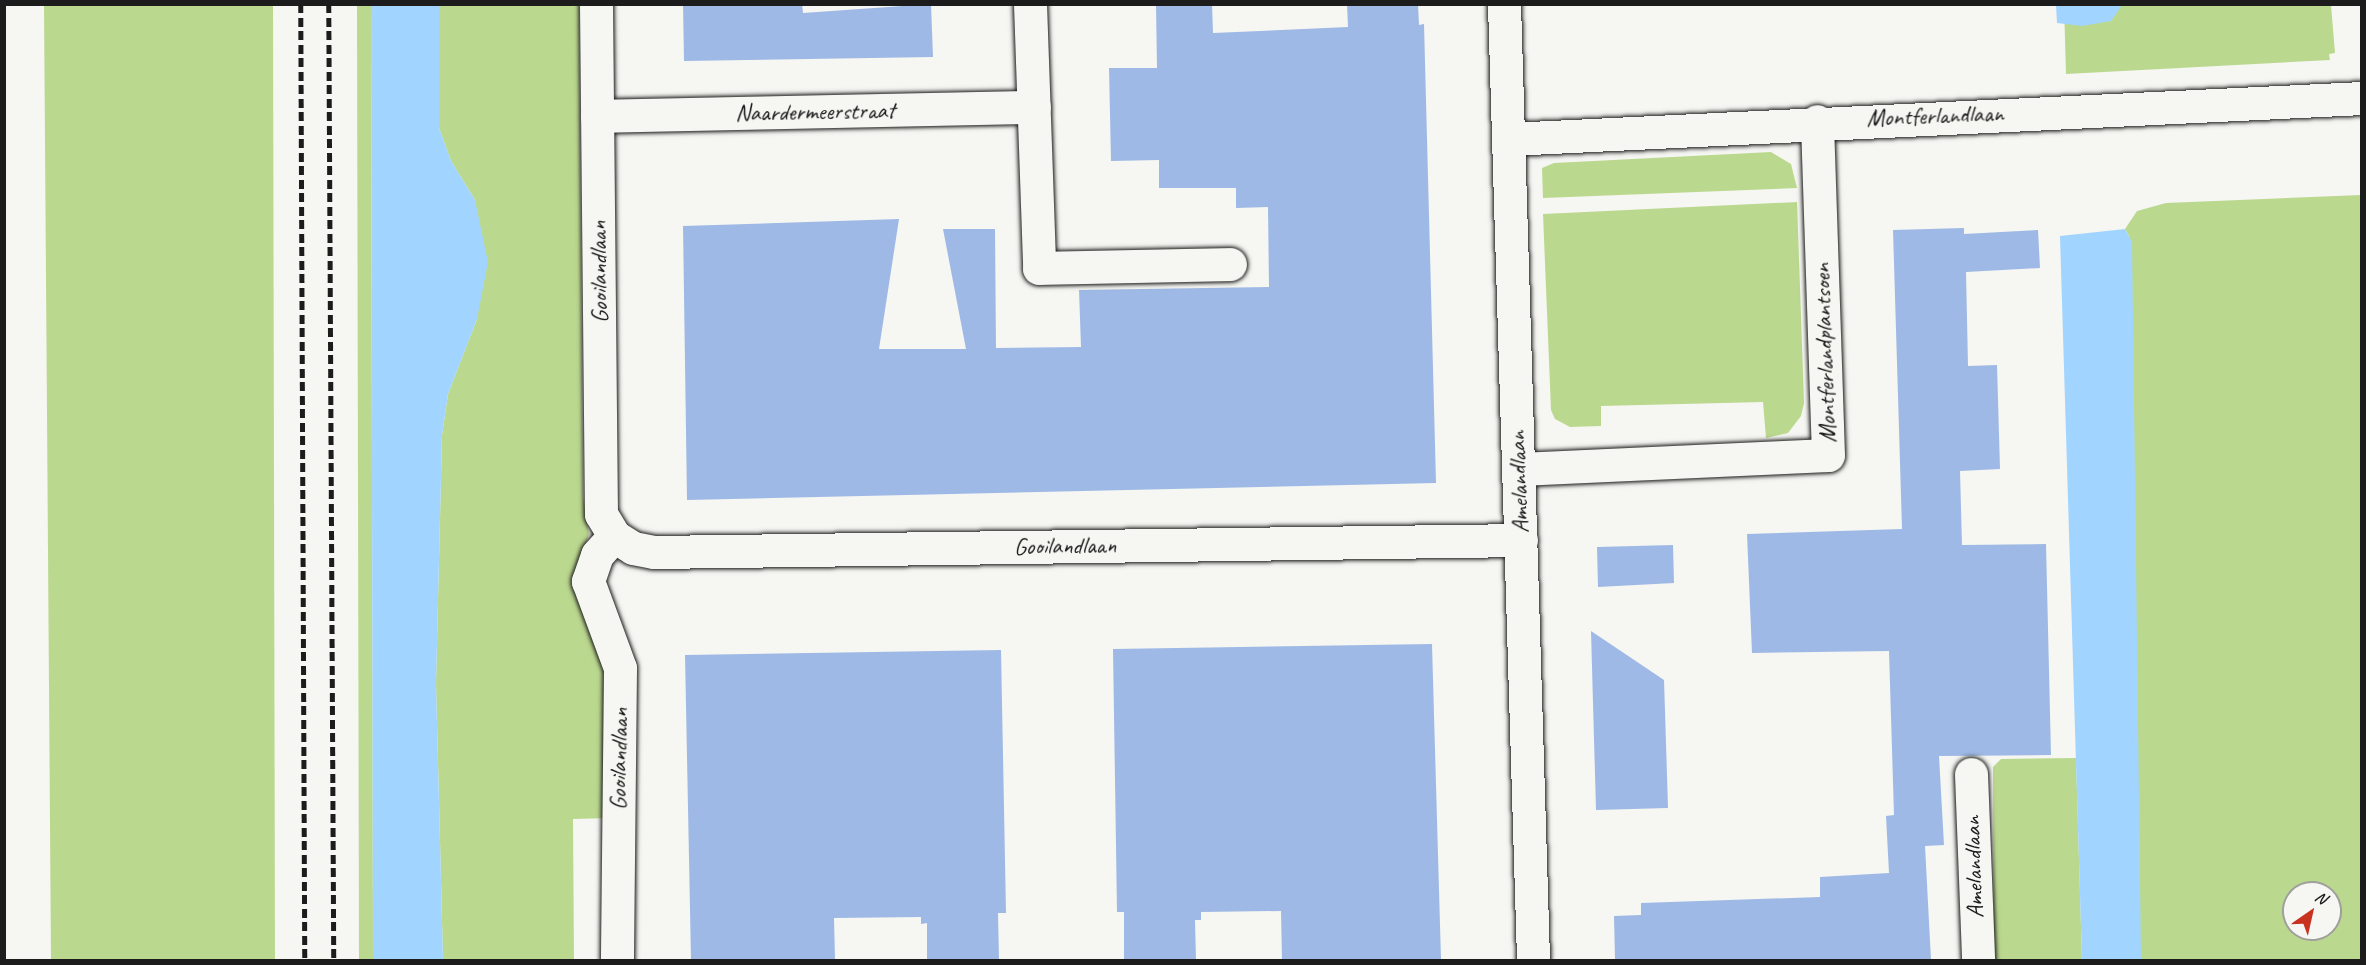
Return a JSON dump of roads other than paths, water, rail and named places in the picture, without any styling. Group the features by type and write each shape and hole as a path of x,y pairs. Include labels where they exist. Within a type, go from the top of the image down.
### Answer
{"street":[{"name":"Gooilandlaan","path":"596,4 601,514 614,536 633,548 654,552 1521,540"},
{"path":"1030,4 1039,268 1230,264"},
{"name":"Amelandlaan","path":"1504,4 1533,960"},
{"name":"Montferlandlaan","path":"1509,139 1817,121 2361,98"},
{"name":"Naardermeerstraat","path":"597,116 1034,107"},
{"name":"Montferlandplantsoen","path":"1519,469 1828,455 1817,121"},
{"name":"Gooilandlaan","path":"614,536 597,555 588,581 620,669 617,960"},
{"name":"Amelandlaan","path":"1971,774 1978,960"}],"water":[{"path":"2056,4 2122,5 2111,21 2082,26 2057,23"},
{"path":"371,5 439,5 439,128 451,161 475,200 488,262 477,319 448,394 442,435 436,684 443,960 373,960"},
{"path":"2125,229 2132,242 2141,960 2082,960 2060,236"}],"railway":[{"path":"301,4 305,960"},
{"path":"329,4 334,960"}]}
